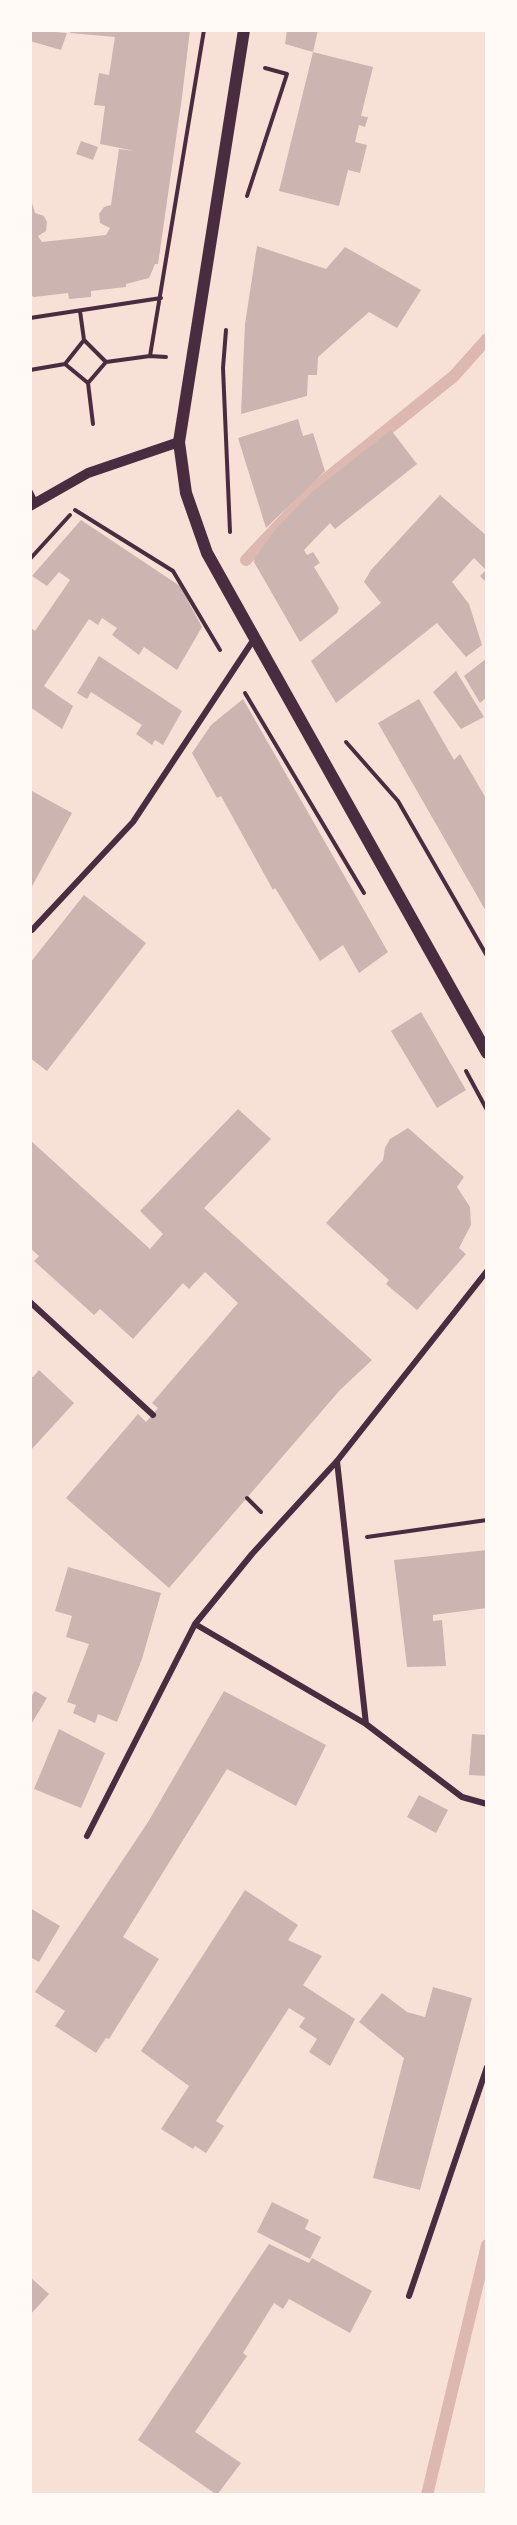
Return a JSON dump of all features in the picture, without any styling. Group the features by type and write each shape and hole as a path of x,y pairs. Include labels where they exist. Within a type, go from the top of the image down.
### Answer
{"main road":[{"path":"243,30 179,442 186,493 194,523 207,553 486,1048"}],"street":[{"path":"32,500 88,473 179,442"},
{"path":"30,928 32,930 133,822 254,639"},
{"path":"87,1836 195,1624 252,1554 337,1461 487,1271"},
{"path":"30,1302 153,1415"},
{"path":"337,1461 366,1724"},
{"path":"195,1624 366,1724 462,1797 487,1804"},
{"path":"409,2296 487,2067"}],"path":[{"path":"150,356 204,30"},
{"path":"246,199 287,74 257,67"},
{"path":"30,318 161,298"},
{"path":"80,311 84,340 106,362"},
{"path":"227,322 223,368 230,540"},
{"path":"30,370 65,364 84,340"},
{"path":"88,383 106,362 150,356 192,360 223,368"},
{"path":"65,364 88,383 93,424"},
{"path":"30,559 75,509 173,571 366,897"},
{"path":"341,737 398,801 487,956"},
{"path":"460,1061 487,1110"},
{"path":"345,1540 487,1520"}],"building":[{"path":"30,30 67,33 61,50 30,41"},
{"path":"71,30 190,30 182,97 158,264 155,264 149,278 126,284 126,287 91,291 91,297 69,299 68,293 34,297 30,295 30,196 35,213 44,216 47,222 46,231 38,236 42,242 106,235 110,228 100,223 99,214 104,207 111,205 119,149 135,151 100,144 105,106 94,105 99,73 109,75 115,37 70,33"},
{"path":"287,30 318,30 313,52 285,44"},
{"path":"313,52 373,67 361,116 368,117 365,127 359,125 355,142 367,145 360,173 348,170 339,206 279,191"},
{"path":"81,141 98,147 93,160 76,154"},
{"path":"257,246 326,269 345,247 421,290 397,328 369,312 318,357 317,375 308,375 307,396 241,414 245,324"},
{"path":"298,419 303,436 313,433 325,471 266,528 238,438"},
{"path":"391,430 417,464 335,529 330,523 304,550 307,555 313,552 320,563 314,567 339,608 337,613 300,642 254,562 255,558 276,529 311,493"},
{"path":"440,495 487,536 487,583 480,576 486,570 474,558 452,582 469,604 482,645 466,657 437,623 336,703 311,661 381,603 364,582 371,570"},
{"path":"81,520 180,586 202,627 177,670 144,647 139,655 112,635 117,628 102,618 98,625 89,619 44,686 73,706 62,729 30,707 30,627 35,631 70,580 59,572 47,586 32,576"},
{"path":"99,656 182,711 163,745 155,740 152,745 136,734 142,725 91,692 87,699 77,693"},
{"path":"487,658 487,697 480,703 464,676"},
{"path":"456,671 484,717 461,729 433,692"},
{"path":"243,699 388,952 359,973 343,945 320,961 275,888 273,890 221,796 217,798 192,753 211,725"},
{"path":"419,699 454,760 460,754 487,800 487,913 378,723"},
{"path":"32,791 72,813 30,890 30,795"},
{"path":"84,895 146,943 47,1071 30,1058 30,963"},
{"path":"421,1012 466,1090 437,1108 391,1031"},
{"path":"238,1109 271,1139 204,1208 372,1360 340,1390 169,1588 66,1498 138,1414 146,1422 158,1408 152,1403 238,1303 205,1272 189,1289 183,1283 133,1339 100,1309 94,1315 34,1261 39,1256 30,1248 30,1140 150,1249 163,1234 140,1211"},
{"path":"408,1128 464,1177 457,1187 470,1207 471,1225 459,1248 466,1254 417,1310 386,1284 389,1280 326,1223 383,1160 385,1148 390,1139"},
{"path":"39,1370 74,1403 30,1451 30,1375 33,1377"},
{"path":"487,1550 487,1608 433,1615 433,1621 442,1620 446,1666 407,1667 394,1560"},
{"path":"68,1567 161,1593 142,1659 117,1722 98,1714 95,1723 73,1713 76,1705 67,1702 89,1644 66,1637 72,1616 55,1611"},
{"path":"35,1691 47,1698 30,1726 30,1698"},
{"path":"224,1691 326,1745 296,1806 227,1769 123,1937 159,1959 109,2039 106,2038 96,2053 55,2026 65,2011 35,1992 148,1822"},
{"path":"59,1729 105,1753 81,1808 34,1789"},
{"path":"472,1734 487,1735 487,1776 469,1775"},
{"path":"419,1795 448,1810 436,1833 407,1817"},
{"path":"245,1890 298,1925 288,1940 322,1956 303,1985 355,2019 330,2066 309,2052 317,2039 299,2027 305,2018 289,2008 216,2121 224,2126 206,2153 195,2146 193,2149 161,2129 189,2086 141,2051"},
{"path":"30,1908 60,1926 39,1962 30,1957"},
{"path":"433,1987 472,1998 420,2190 373,2178 404,2058 359,2022 382,1993 407,2012 425,2017"},
{"path":"272,2202 309,2220 305,2229 321,2237 310,2259 257,2232"},
{"path":"269,2244 309,2263 312,2258 372,2291 350,2333 289,2299 283,2309 274,2303 243,2353 247,2356 195,2432 241,2463 217,2495 138,2440"},
{"path":"30,2277 49,2294 30,2315"}],"waterway":[{"path":"246,560 311,491 454,376 487,339"},
{"path":"427,2495 487,2245"}]}
